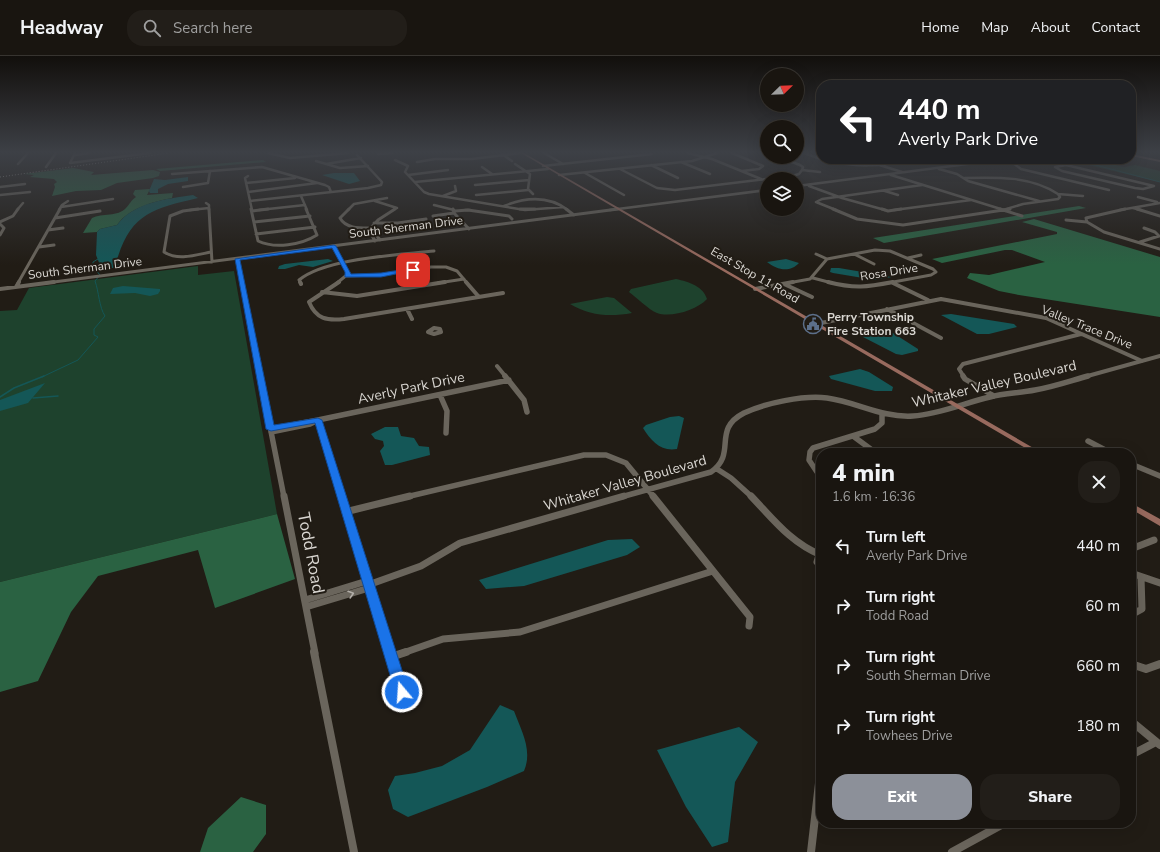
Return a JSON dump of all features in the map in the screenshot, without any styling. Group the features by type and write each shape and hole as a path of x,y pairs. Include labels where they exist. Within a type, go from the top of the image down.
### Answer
{"main road":[{"name":"East Stop 11 Road","path":"585,190 1030,448"},
{"path":"1136,509 1160,523"}],"street":[{"path":"262,190 248,192 258,241 270,245 292,243 314,237 317,234 301,196"},
{"path":"250,201 346,190"},
{"path":"423,190 426,193 531,210 563,207"},
{"path":"443,196 456,190"},
{"path":"476,195 526,190"},
{"path":"528,190 533,194"},
{"path":"616,190 624,195"},
{"path":"821,190 884,210 898,211 971,200"},
{"path":"882,190 837,196 817,201 820,204 855,218 888,224 917,225 1005,210 1059,198 1058,194"},
{"path":"883,190 898,195"},
{"path":"939,190 1022,216"},
{"path":"1000,190 1040,202"},
{"path":"1052,190 1058,194 1083,196"},
{"name":"South Sherman Drive","path":"0,289 760,191"},
{"path":"0,195 30,192"},
{"path":"1138,197 1160,203"},
{"path":"372,228 351,226 340,219 354,205 387,198"},
{"path":"61,207 113,199"},
{"path":"504,206 513,202 533,199 552,200 574,216"},
{"path":"373,200 397,208 374,223 370,232 375,241"},
{"path":"16,287 61,207 68,201"},
{"path":"0,235 4,228 0,223 13,216 23,203"},
{"path":"206,203 209,204 212,262"},
{"path":"1087,222 1086,218 1090,216 1160,203"},
{"path":"252,211 305,205"},
{"path":"433,216 455,212 468,210 512,218 508,221 468,228 455,212 434,205"},
{"path":"209,208 183,211 170,216 164,252 168,255 176,256 211,252"},
{"path":"1131,208 1160,216"},
{"path":"55,218 100,211"},
{"path":"254,222 310,216"},
{"path":"374,223 398,223 426,219"},
{"path":"1066,220 1087,222 1104,232 1160,249"},
{"path":"441,224 462,221"},
{"path":"888,224 888,230"},
{"path":"256,234 315,227"},
{"path":"48,230 63,228"},
{"path":"372,228 380,240"},
{"path":"1139,242 1159,237 1157,233 1144,228"},
{"path":"292,243 294,252"},
{"path":"287,244 288,252"},
{"path":"39,247 54,245"},
{"path":"334,246 348,272 347,276"},
{"path":"816,254 827,259 884,250 908,258 921,255"},
{"path":"301,284 300,278 306,273 323,267 434,251"},
{"path":"853,254 874,264"},
{"name":"Rosa Drive","path":"813,278 855,288 893,283 935,274 933,268 908,258"},
{"name":"Todd Road","path":"237,259 354,852"},
{"path":"755,289 813,278 827,259"},
{"path":"479,297 456,271 449,268 433,267 381,275 347,276 312,298 310,304 316,316 331,319 407,309 479,297 503,293"},
{"path":"322,292 346,296 359,296 464,279"},
{"path":"893,283 928,300"},
{"path":"784,284 812,297"},
{"name":"Valley Trace Drive","path":"928,300 941,299 1046,318 1142,361"},
{"path":"816,324 928,300"},
{"path":"407,309 412,319"},
{"path":"887,309 941,338"},
{"path":"994,396 965,379 959,369 963,364 1081,334"},
{"name":"Whitaker Valley Boulevard","path":"305,604 368,585 421,566 460,543 649,491 708,473 717,469 725,459 724,436 727,427 737,418 750,412 817,397 832,399 882,415 902,417 918,416 994,396 1032,391 1160,356"},
{"path":"497,366 525,401 527,412"},
{"name":"Averly Park Drive","path":"271,430 310,424 318,420 509,380"},
{"path":"440,395 447,410 446,433"},
{"path":"816,473 811,468 808,459 809,452 813,447 878,428 882,423 882,415"},
{"path":"318,420 345,512 402,692 414,699"},
{"path":"853,436 869,448"},
{"path":"1088,441 1101,448"},
{"path":"345,512 594,454 606,454 626,463 750,617 749,626"},
{"path":"1136,466 1160,476"},
{"path":"717,469 732,478 795,542 816,553"},
{"path":"1136,547 1154,540"},
{"path":"391,657 443,639 520,632 713,571"},
{"path":"1136,574 1160,583"},
{"path":"1136,612 1142,609 1141,576"},
{"path":"1136,666 1146,669 1160,664"},
{"path":"1136,725 1158,743 1136,753"},
{"path":"811,852 816,809"},
{"path":"952,852 996,828"}],"green space":[{"path":"54,190 97,190 76,191 52,196"},
{"path":"135,190 149,190 147,195 173,193 172,198 149,204 134,210 117,225 100,229 97,232 83,233 92,218 123,211 136,197 133,194"},
{"path":"1079,206 1086,208 884,243 873,238"},
{"path":"1034,219 1160,257 1160,317 999,291 967,278 970,273 989,275 1045,262 1012,250 1005,250 942,263 932,259 1057,234 1057,232 1022,222"},
{"path":"198,266 198,275 234,271 277,514 0,582 0,311 17,310 29,288"},
{"path":"676,279 695,285 702,291 707,299 697,307 690,310 676,314 663,314 657,313 650,309 629,292 631,289"},
{"path":"607,297 614,298 632,313 608,315 593,313 570,304"},
{"path":"277,514 295,579 215,608 198,550 98,576 71,612 38,681 0,692 0,582"},
{"path":"241,797 266,805 266,834 253,852 200,852 208,828"}],"water":[{"path":"158,190 158,193 150,193 149,191"},
{"path":"193,195 198,198 155,210 136,224 128,234 116,263 121,266 108,269 100,265 96,255 97,232 100,229 117,225 124,217 141,206 162,200"},
{"path":"328,259 333,261 313,267 299,265 285,269 278,269 279,266 285,264"},
{"path":"786,259 799,263 792,268 783,269 775,267 767,262"},
{"path":"831,268 892,277 875,280 833,273 830,272"},
{"path":"123,286 160,289 160,291 158,294 150,296 135,293 110,294 113,288"},
{"path":"951,314 1014,324 1017,327 989,334 977,334 941,315"},
{"path":"884,330 893,333 918,349 918,351 902,355 896,354 863,337 865,334"},
{"path":"860,369 869,372 893,387 892,391 875,391 831,379 829,376"},
{"path":"45,383 28,403 0,411 0,400"},
{"path":"679,416 684,418 677,449 666,449 661,447 649,437 643,428 646,425 670,417"},
{"path":"385,427 398,427 401,436 414,438 419,446 429,447 430,455 392,465 385,465 380,451 384,446 383,441 375,439 371,434"},
{"path":"632,539 640,547 627,555 524,586 486,589 479,580 608,540"},
{"path":"500,705 514,711 523,733 527,748 524,771 487,787 408,817 393,809 388,790 395,776 415,773 442,766 470,750"},
{"path":"739,727 758,742 735,782 728,842 712,847 686,807 657,750"}],"waterway":[{"path":"42,377 78,360 98,337 94,335 94,329 105,316 101,308 95,281 100,275 93,267 93,262 98,259"},
{"path":"0,397 14,388 44,376"},
{"path":"33,398 58,396"}],"place":[{"name":"Perry Township Fire Station 663","path":"813,324"}],"route":[{"path":"402,692 372,599 318,420 271,429 237,259 334,246 348,272 347,276 381,275 413,270"}]}
